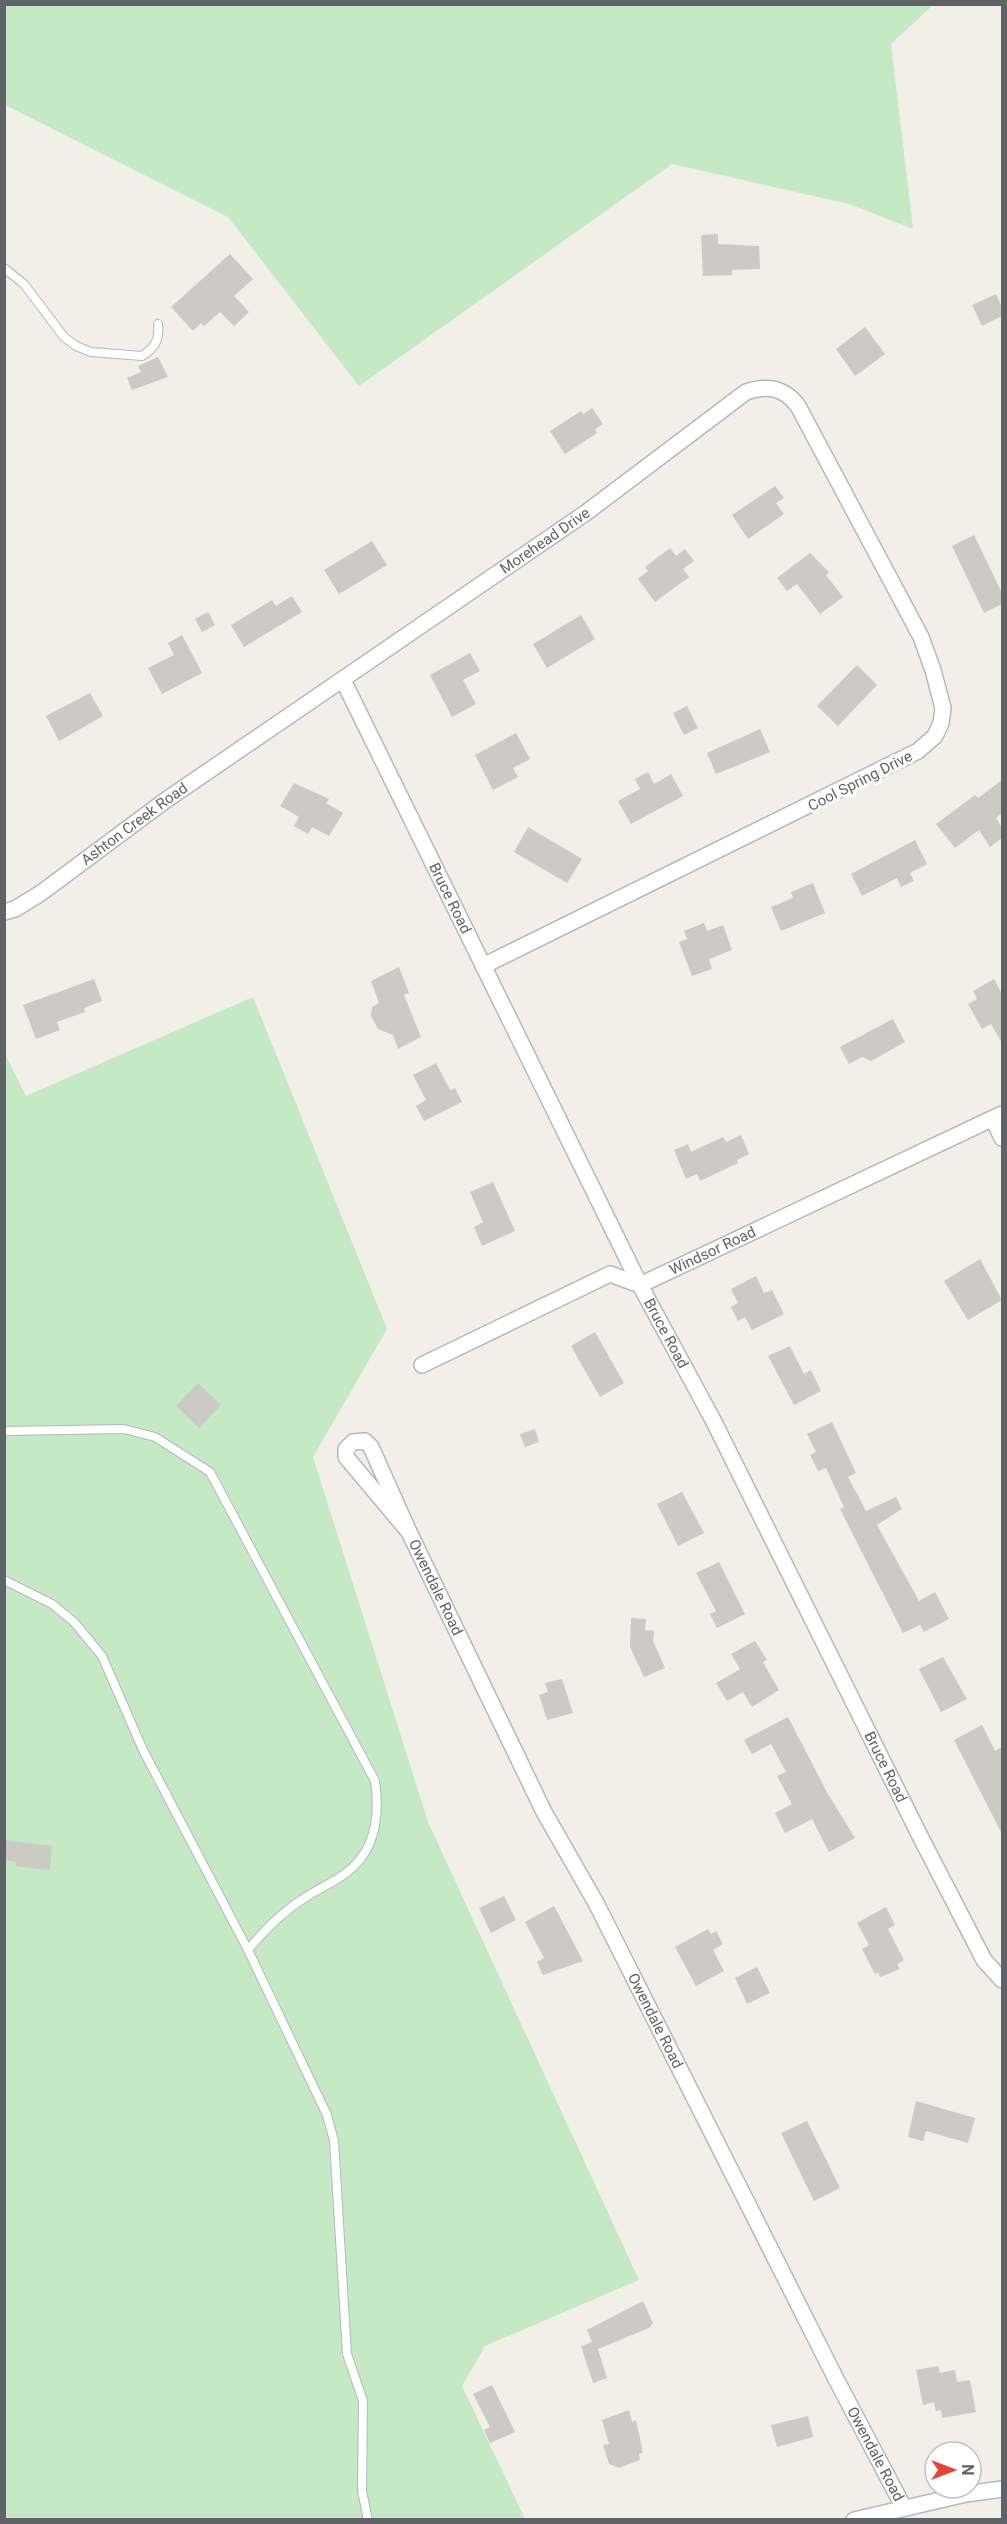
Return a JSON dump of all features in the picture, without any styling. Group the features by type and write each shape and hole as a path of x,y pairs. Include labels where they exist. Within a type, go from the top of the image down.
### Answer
{"street":[{"name":"Morehead Drive","path":"262,734 587,512 746,392 761,387 774,388 786,393 798,406 814,436"},
{"name":"Cool Spring Drive","path":"483,966 897,762 927,745 935,736 941,723 943,708 921,637 814,436"},
{"name":"Bruce Road","path":"343,680 640,1286 713,1420 984,1960 1002,1980"},
{"name":"Ashton Creek Road","path":"4,912 15,909 41,893 166,800 262,734"},
{"name":"Windsor Road","path":"640,1286 998,1117"},
{"path":"998,1117 1002,1138"},
{"path":"422,1365 610,1274 640,1286"},
{"name":"Owendale Road","path":"409,1532 346,1457 346,1449 353,1442 365,1442 371,1447 409,1532 544,1812 596,1903 836,2379 904,2508"},
{"path":"854,2520 1002,2489"}],"lane":[{"path":"4,268 24,284 64,337 91,352 142,356 156,344 159,334 158,324"},
{"path":"4,1431 124,1430 155,1437 210,1472 375,1781 378,1804 377,1823 369,1845 356,1864 332,1883 284,1912 248,1950"},
{"path":"4,1580 52,1604 74,1622 102,1656 143,1750 248,1950 327,2115 334,2141 346,2354 363,2401 362,2491 368,2520"}],"green space":[{"path":"4,5 933,5 891,44 913,229 849,204 672,164 359,386 228,217 5,105"},
{"path":"253,997 387,1329 313,1457 428,1822 639,2280 485,2346 462,2386 525,2519 5,2519 4,1052 26,1096"}],"building":[{"path":"718,234 718,244 759,246 760,269 732,270 732,275 703,276 701,235"},
{"path":"230,254 253,279 234,296 249,312 234,326 220,312 204,326 201,323 193,331 171,307"},
{"path":"996,294 1002,307 1002,316 982,326 972,305"},
{"path":"865,327 885,354 855,376 836,349"},
{"path":"158,357 168,377 132,390 127,378 141,372 138,366"},
{"path":"592,408 603,424 595,429 597,433 565,454 550,431 581,411 583,414"},
{"path":"775,486 784,498 776,503 784,514 748,539 732,515"},
{"path":"974,535 1002,593 1002,604 984,613 952,546"},
{"path":"372,541 387,565 339,594 324,570"},
{"path":"670,548 676,556 685,549 694,561 683,569 689,577 655,602 638,579 648,571 645,567"},
{"path":"810,553 829,572 826,575 843,597 820,614 797,584 787,591 777,578"},
{"path":"292,596 302,612 244,647 231,625 272,600 276,606"},
{"path":"208,612 215,625 202,632 195,619"},
{"path":"581,615 595,639 547,668 533,644"},
{"path":"182,635 202,673 162,694 148,668 174,655 168,643"},
{"path":"470,653 480,671 463,680 476,704 452,717 430,675"},
{"path":"857,665 877,685 838,726 817,706"},
{"path":"90,693 103,716 59,741 46,716"},
{"path":"687,706 698,728 684,735 673,713"},
{"path":"760,729 770,752 716,774 707,753"},
{"path":"516,733 530,759 513,768 518,777 493,790 475,755"},
{"path":"648,772 654,784 671,774 683,796 631,824 618,801 640,789 635,779"},
{"path":"1002,780 1002,813 996,818 1002,828 1002,838 990,847 979,830 955,848 936,824 975,795 978,798"},
{"path":"294,783 329,799 326,803 343,813 329,836 312,827 308,834 294,826 299,817 280,806"},
{"path":"528,827 582,859 567,883 514,852"},
{"path":"915,840 927,864 910,873 914,881 901,887 897,878 862,896 851,874"},
{"path":"813,883 825,913 781,931 771,907 793,898 791,892"},
{"path":"704,923 707,931 723,925 732,950 709,959 712,969 692,976 679,942 687,939 684,931"},
{"path":"399,967 409,993 404,995 421,1037 398,1049 393,1035 378,1029 371,1016 372,1007 379,1003 371,981"},
{"path":"94,979 102,1001 84,1008 85,1012 57,1022 60,1030 36,1039 23,1005"},
{"path":"994,979 1002,994 1002,1043 991,1024 982,1029 968,1004 977,999 973,991"},
{"path":"893,1019 905,1042 871,1061 862,1057 849,1064 840,1047"},
{"path":"436,1063 450,1090 455,1088 462,1102 424,1121 416,1106 426,1100 413,1075"},
{"path":"741,1135 749,1154 737,1160 738,1163 700,1181 697,1174 686,1179 674,1150 688,1144 691,1152 723,1137 726,1142"},
{"path":"493,1182 515,1231 482,1246 474,1227 483,1222 470,1192"},
{"path":"980,1259 1002,1300 968,1320 944,1281"},
{"path":"756,1276 764,1293 772,1290 784,1314 752,1330 745,1317 738,1321 731,1307 738,1303 731,1289"},
{"path":"595,1332 624,1383 600,1397 571,1346"},
{"path":"790,1346 804,1374 811,1370 821,1391 794,1405 768,1356"},
{"path":"198,1383 221,1405 199,1428 176,1406"},
{"path":"832,1422 856,1473 848,1477 866,1511 896,1497 902,1509 877,1525 919,1601 935,1592 949,1619 924,1632 920,1625 903,1633 840,1509 844,1507 826,1468 818,1471 810,1455 816,1452 807,1434"},
{"path":"535,1429 539,1442 525,1447 520,1434"},
{"path":"682,1492 704,1533 678,1546 657,1504"},
{"path":"719,1562 745,1614 717,1628 710,1614 716,1611 696,1573"},
{"path":"631,1618 646,1619 645,1630 654,1631 653,1641 665,1668 644,1677 630,1647"},
{"path":"755,1641 767,1660 763,1662 779,1690 752,1707 743,1692 727,1701 716,1683 740,1669 731,1654"},
{"path":"943,1657 967,1699 941,1712 919,1669"},
{"path":"562,1679 573,1713 547,1720 539,1695 548,1692 545,1683"},
{"path":"788,1717 828,1794 855,1838 829,1852 812,1819 785,1833 775,1813 792,1804 777,1776 786,1772 771,1744 752,1754 744,1740"},
{"path":"982,1725 995,1751 1002,1747 1002,1834 954,1740"},
{"path":"4,1840 52,1846 50,1870 16,1866 16,1862 4,1860"},
{"path":"504,1896 516,1920 491,1933 479,1908"},
{"path":"554,1906 583,1961 543,1975 537,1962 544,1958 525,1922"},
{"path":"886,1907 895,1925 888,1929 904,1960 897,1964 900,1969 880,1977 878,1972 875,1974 862,1949 869,1945 857,1923"},
{"path":"708,1929 711,1934 716,1931 723,1944 713,1950 724,1971 696,1986 675,1947"},
{"path":"757,1967 770,1993 747,2004 735,1978"},
{"path":"916,2101 975,2118 968,2143 926,2131 923,2141 908,2137"},
{"path":"807,2121 840,2188 814,2201 781,2133"},
{"path":"643,2301 653,2323 649,2328 598,2349 607,2378 593,2383 581,2346 592,2342 587,2330"},
{"path":"938,2366 940,2373 955,2370 957,2382 970,2380 976,2412 942,2418 941,2410 936,2411 934,2402 923,2405 916,2370"},
{"path":"492,2385 515,2432 490,2443 484,2430 490,2427 473,2394"},
{"path":"629,2410 632,2422 636,2420 643,2453 639,2454 640,2460 619,2468 609,2464 603,2445 609,2444 602,2420"},
{"path":"808,2416 813,2437 777,2447 771,2425"}]}
